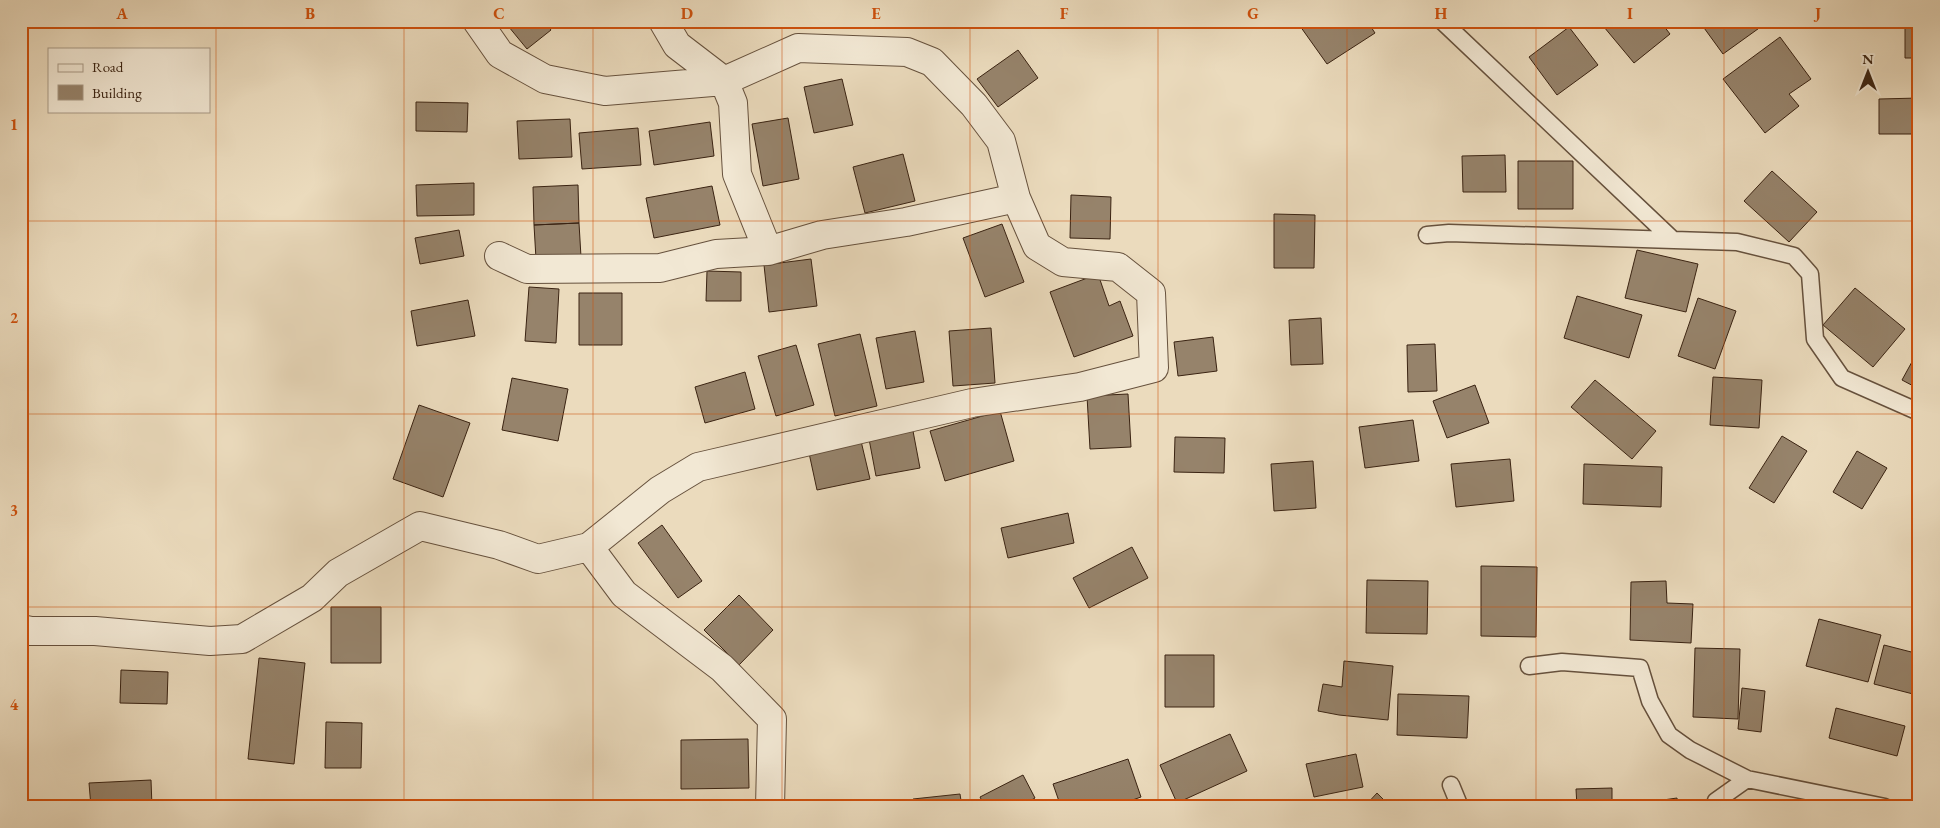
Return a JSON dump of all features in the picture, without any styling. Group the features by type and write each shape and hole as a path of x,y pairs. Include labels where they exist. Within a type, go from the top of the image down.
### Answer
{"street":[{"path":"21,629 31,631 94,631 210,641 242,639 312,598 338,573 420,526 499,545 538,559 589,547 660,490 698,468 972,403 1080,386 1154,368 1151,293 1118,267 1063,262 1037,246 1016,198 1001,141 974,105 932,62 907,52 798,48 724,81 605,91 545,79 500,54 477,21"},
{"path":"663,21 677,45 724,81 733,103 737,174 768,251"},
{"path":"499,256 527,269 660,268 716,254 768,251 822,235 906,222 1016,198"},
{"path":"589,547 624,594 722,668 772,719 770,807"}],"lane":[{"path":"1442,21 1673,240"},
{"path":"1427,235 1449,232 1737,242 1794,256 1810,274 1815,339 1842,378 1919,412"},
{"path":"1529,666 1562,662 1640,668 1650,701 1669,735 1690,750 1746,779 1885,807"},
{"path":"1716,807 1716,802 1746,779"},
{"path":"1451,785 1460,807"}],"building":[{"path":"504,21 544,21 551,30 527,49"},
{"path":"1307,21 1367,21 1375,33 1327,64 1300,26"},
{"path":"1599,21 1660,21 1670,34 1634,63"},
{"path":"1699,21 1769,21 1723,54"},
{"path":"1905,22 1919,22 1919,58 1905,58"},
{"path":"1569,27 1598,65 1557,95 1529,57"},
{"path":"1780,37 1811,79 1789,94 1799,106 1765,133 1723,79"},
{"path":"1018,50 1038,78 998,107 977,79"},
{"path":"842,79 853,125 814,133 804,87"},
{"path":"1919,98 1919,134 1879,134 1879,99"},
{"path":"416,102 468,103 467,132 416,131"},
{"path":"788,118 799,179 763,186 752,124"},
{"path":"570,119 572,157 519,159 517,121"},
{"path":"710,122 714,156 654,165 649,131"},
{"path":"638,128 641,165 582,169 579,133"},
{"path":"903,154 915,201 865,213 853,167"},
{"path":"1505,155 1506,192 1463,192 1462,156"},
{"path":"1518,161 1573,161 1573,209 1518,209"},
{"path":"1772,171 1817,212 1789,242 1744,201"},
{"path":"474,183 474,215 417,216 416,185"},
{"path":"578,185 579,223 534,225 533,187"},
{"path":"712,186 720,225 654,238 646,198"},
{"path":"1071,195 1111,197 1110,239 1070,238"},
{"path":"1274,214 1315,215 1314,268 1274,268"},
{"path":"579,223 581,257 536,259 534,225"},
{"path":"1002,224 1024,282 985,297 963,238"},
{"path":"459,230 464,256 420,264 415,238"},
{"path":"1637,250 1698,264 1686,312 1625,298"},
{"path":"811,259 817,306 769,312 764,265"},
{"path":"707,271 741,272 741,301 706,301"},
{"path":"1098,274 1109,306 1120,301 1133,336 1074,357 1050,292"},
{"path":"529,287 559,289 556,343 525,341"},
{"path":"1855,288 1905,329 1873,367 1823,325"},
{"path":"579,293 622,293 622,345 579,345"},
{"path":"1577,296 1642,315 1629,358 1564,338"},
{"path":"1698,298 1736,311 1715,369 1678,356"},
{"path":"468,300 475,336 417,346 411,311"},
{"path":"1321,318 1323,364 1291,365 1289,320"},
{"path":"991,328 995,383 953,386 949,331"},
{"path":"915,331 924,382 886,389 876,338"},
{"path":"860,334 877,406 835,416 818,344"},
{"path":"1213,337 1217,371 1178,376 1174,342"},
{"path":"1435,344 1437,391 1408,392 1407,345"},
{"path":"796,345 814,405 776,416 758,356"},
{"path":"1919,349 1919,389 1902,380"},
{"path":"745,372 755,409 705,423 695,387"},
{"path":"1713,377 1762,380 1759,428 1710,425"},
{"path":"512,378 568,389 558,441 502,430"},
{"path":"1595,380 1656,431 1632,459 1571,407"},
{"path":"1475,385 1489,423 1447,438 1433,401"},
{"path":"1128,394 1131,447 1090,449 1087,396"},
{"path":"419,405 470,423 443,497 393,479"},
{"path":"1000,411 1014,461 945,481 930,431"},
{"path":"1413,420 1419,461 1365,468 1359,427"},
{"path":"913,431 920,468 876,476 869,439"},
{"path":"1782,436 1807,451 1774,503 1749,488"},
{"path":"1175,437 1225,438 1224,473 1174,472"},
{"path":"861,441 870,479 817,490 809,453"},
{"path":"1857,451 1887,468 1862,509 1833,492"},
{"path":"1510,459 1514,501 1456,507 1451,464"},
{"path":"1313,461 1316,508 1274,511 1271,464"},
{"path":"1584,464 1662,467 1661,507 1583,504"},
{"path":"1068,513 1074,543 1008,558 1001,528"},
{"path":"662,525 702,581 678,598 638,543"},
{"path":"1132,547 1148,578 1089,608 1073,578"},
{"path":"1481,566 1537,567 1536,637 1481,636"},
{"path":"1367,580 1428,581 1427,634 1366,633"},
{"path":"1666,581 1667,603 1693,604 1691,643 1630,640 1631,582"},
{"path":"739,595 773,630 739,665 704,630"},
{"path":"331,607 381,607 381,663 331,663"},
{"path":"1819,619 1881,635 1868,682 1806,666"},
{"path":"1884,645 1919,654 1917,695 1874,684"},
{"path":"1695,648 1740,649 1738,719 1693,717"},
{"path":"1165,655 1214,655 1214,707 1165,707"},
{"path":"259,658 305,663 294,764 248,759"},
{"path":"1344,661 1393,666 1388,720 1318,711 1323,684 1342,687"},
{"path":"121,670 168,672 167,704 120,703"},
{"path":"1742,688 1765,691 1761,732 1738,729"},
{"path":"1398,694 1469,696 1467,738 1397,735"},
{"path":"1836,708 1905,726 1897,756 1829,738"},
{"path":"326,722 362,723 361,768 325,768"},
{"path":"1230,734 1247,771 1177,803 1160,765"},
{"path":"748,739 749,788 681,789 681,740"},
{"path":"1356,754 1363,787 1314,797 1306,764"},
{"path":"1128,759 1141,797 1113,807 1061,807 1053,784"},
{"path":"1023,775 1035,798 1019,807 985,807 980,797"},
{"path":"151,780 152,807 91,807 89,783"},
{"path":"1612,788 1612,807 1577,807 1576,789"},
{"path":"1377,793 1391,807 1364,807"},
{"path":"960,794 962,807 914,807 913,799"},
{"path":"1677,798 1678,807 1628,807 1628,805"},
{"path":"737,803 738,807 677,807 677,805"}]}
